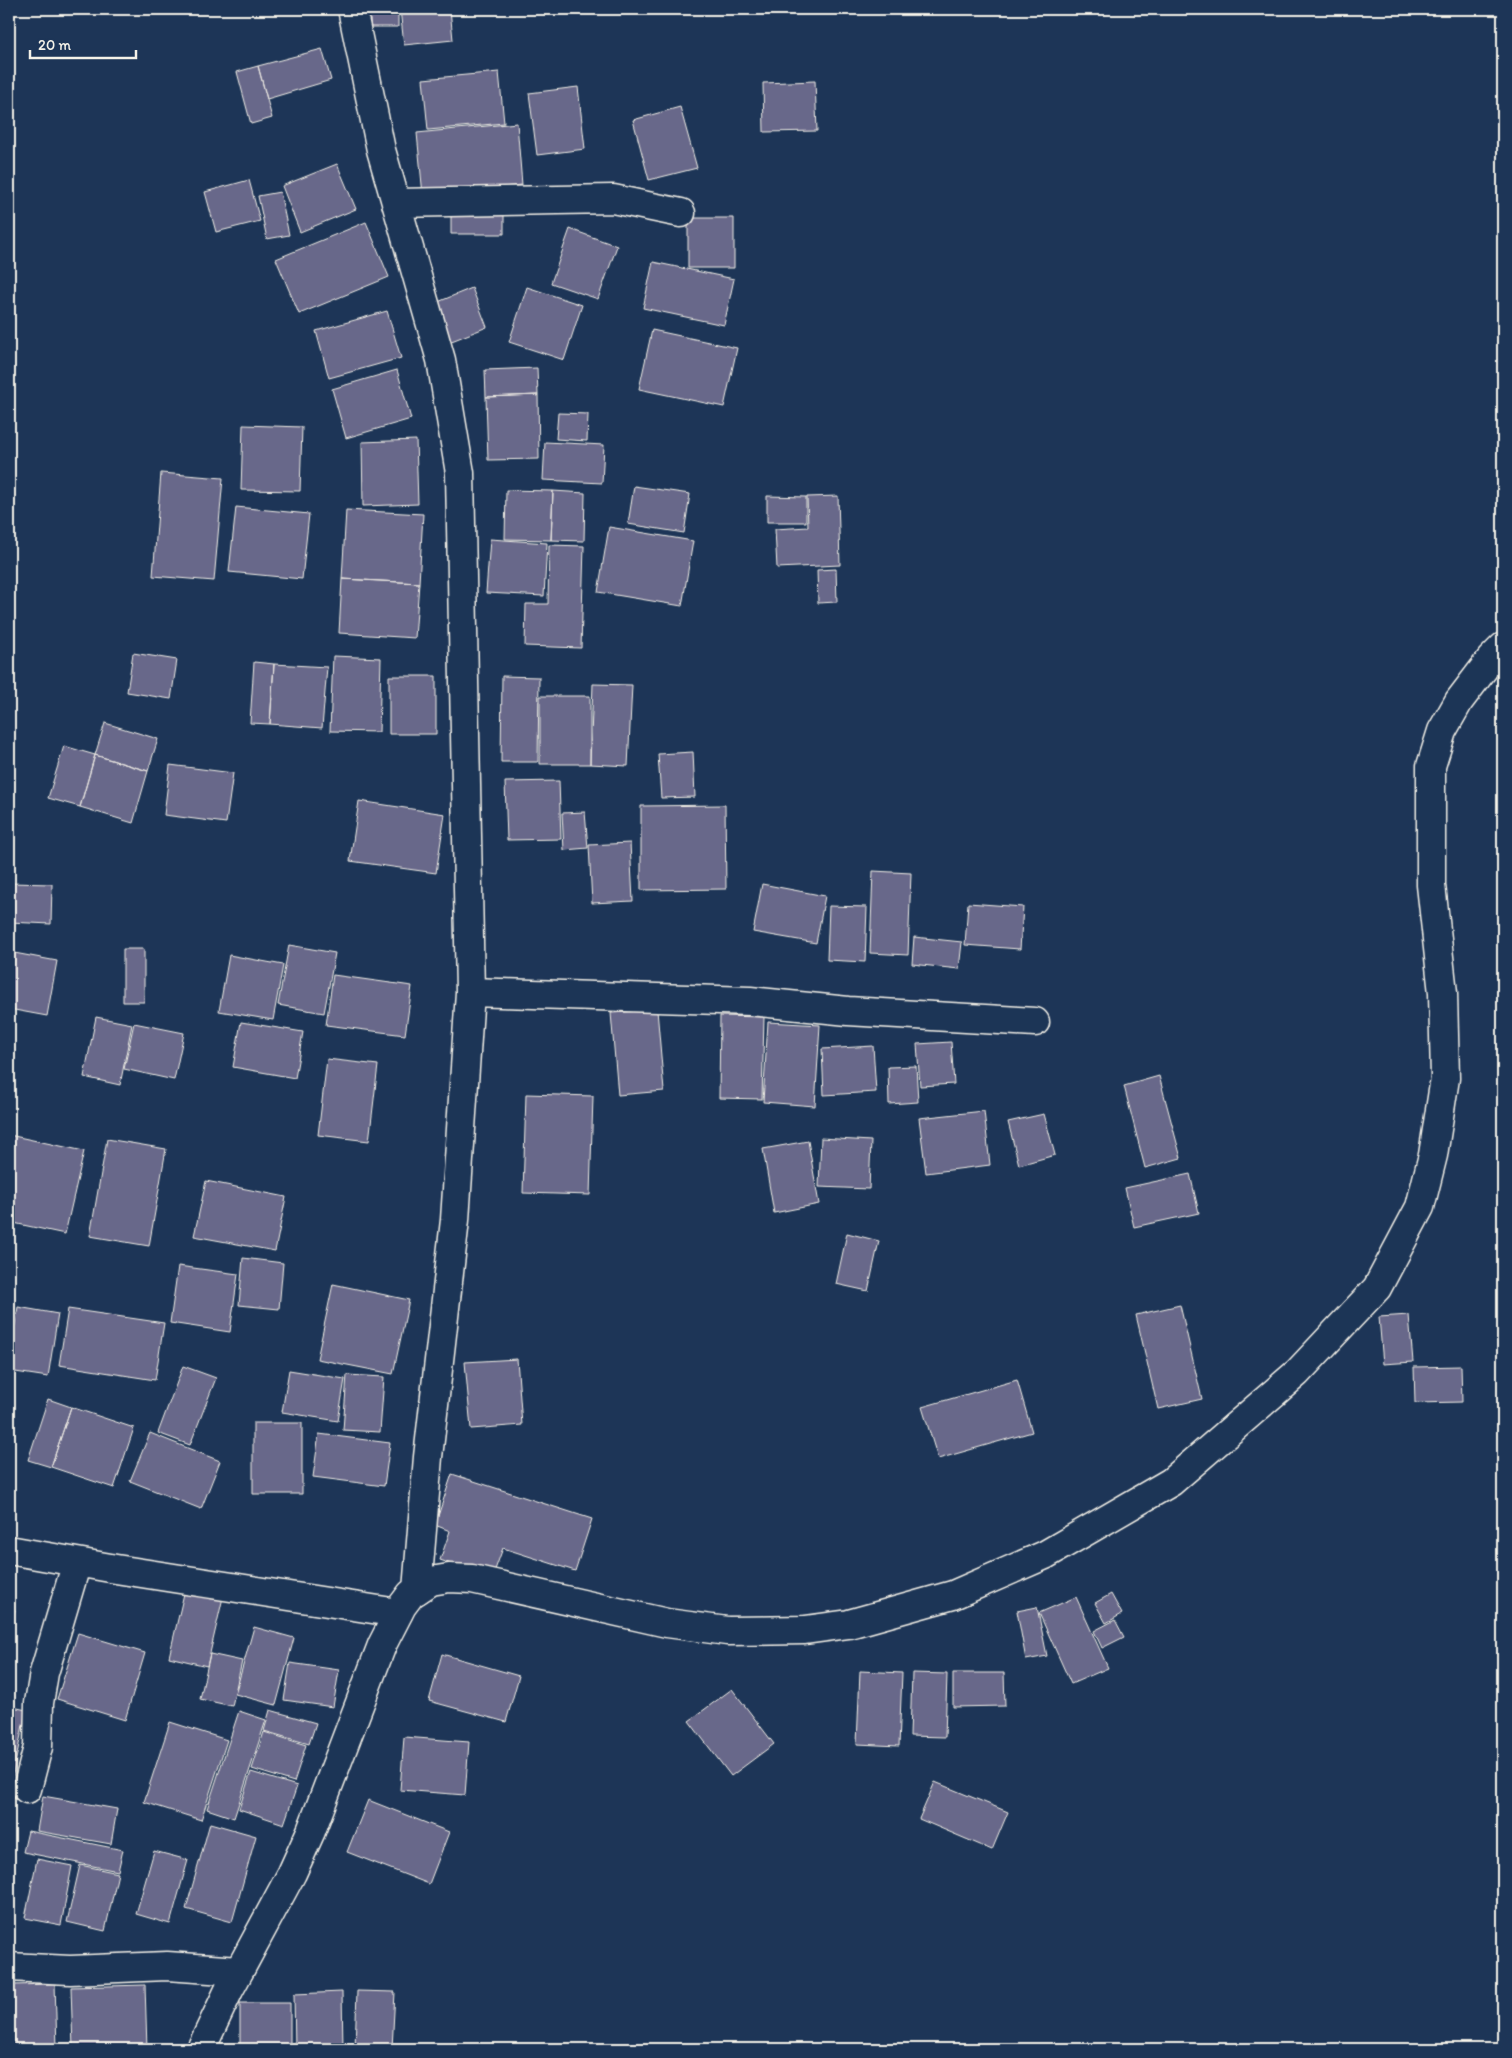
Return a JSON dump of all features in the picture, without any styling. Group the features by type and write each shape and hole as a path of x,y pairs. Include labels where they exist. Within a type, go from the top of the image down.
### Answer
{"street":[{"path":"352,9 381,150 441,360 460,473 470,992 455,1220 428,1457 417,1590"},
{"path":"396,203 613,199 681,213"},
{"path":"201,2049 239,1971 292,1873 311,1831 382,1645 398,1613 411,1594 417,1590 431,1581 449,1578 472,1579 667,1622 727,1631 805,1630 849,1624 954,1596 1045,1555 1171,1482 1297,1373 1377,1288 1420,1207 1434,1155 1445,1078 1443,993 1430,885 1431,766 1442,731 1459,701 1491,659 1503,647"},
{"path":"470,992 750,1001 848,1011 1035,1022"},
{"path":"9,1550 398,1613"},
{"path":"27,1789 38,1747 40,1703 44,1673 77,1562"},
{"path":"9,1967 70,1970 167,1966 239,1971"}],"building":[{"path":"370,9 398,9 398,27 370,27"},
{"path":"400,9 450,9 453,40 404,45"},
{"path":"322,49 331,80 267,99 258,66"},
{"path":"258,66 272,118 251,124 237,72"},
{"path":"499,72 504,123 428,130 423,79"},
{"path":"815,81 817,131 764,132 763,83"},
{"path":"578,87 585,149 537,155 529,93"},
{"path":"680,107 697,168 649,180 633,120"},
{"path":"517,123 522,185 423,195 417,133"},
{"path":"337,164 356,209 300,232 282,186"},
{"path":"249,180 260,221 216,232 205,192"},
{"path":"280,192 289,235 267,239 258,196"},
{"path":"451,215 504,215 504,234 451,234"},
{"path":"688,218 734,218 734,268 688,268"},
{"path":"366,222 389,277 299,314 276,259"},
{"path":"570,229 617,246 598,299 551,283"},
{"path":"653,262 734,279 724,325 643,308"},
{"path":"527,287 582,305 564,360 509,342"},
{"path":"472,288 487,327 449,342 433,304"},
{"path":"387,311 401,358 329,378 316,331"},
{"path":"652,330 737,348 724,407 639,389"},
{"path":"537,368 538,395 486,397 485,370"},
{"path":"397,370 411,419 346,438 332,389"},
{"path":"538,395 539,459 488,460 486,397"},
{"path":"558,413 588,414 587,441 556,439"},
{"path":"243,425 302,427 300,491 241,490"},
{"path":"416,440 418,504 363,506 362,442"},
{"path":"545,442 604,445 602,483 543,480"},
{"path":"161,473 223,478 214,581 153,576"},
{"path":"634,486 690,494 684,533 628,524"},
{"path":"506,490 553,491 551,540 505,539"},
{"path":"553,491 585,493 584,541 551,540"},
{"path":"767,496 806,497 806,522 767,522"},
{"path":"838,496 840,565 777,568 775,529 808,527 807,497"},
{"path":"236,507 309,514 302,579 229,572"},
{"path":"346,510 423,514 419,583 342,579"},
{"path":"609,527 693,541 682,606 598,592"},
{"path":"490,539 547,543 544,596 486,593"},
{"path":"549,545 584,546 581,648 525,646 526,604 548,604"},
{"path":"836,569 837,602 818,603 817,570"},
{"path":"342,579 419,583 415,638 339,633"},
{"path":"133,653 177,660 171,699 127,692"},
{"path":"333,656 381,658 379,732 330,731"},
{"path":"254,662 274,664 270,724 250,723"},
{"path":"274,664 327,667 322,728 270,724"},
{"path":"389,676 436,676 436,734 389,734"},
{"path":"502,676 539,677 538,762 501,762"},
{"path":"593,684 632,685 628,766 590,764"},
{"path":"540,696 590,696 590,764 540,764"},
{"path":"105,723 158,739 148,771 95,755"},
{"path":"64,746 95,755 80,807 48,798"},
{"path":"693,752 695,797 661,798 658,754"},
{"path":"95,755 148,771 133,823 80,807"},
{"path":"170,765 233,773 226,823 164,815"},
{"path":"559,781 561,839 507,840 505,782"},
{"path":"359,801 445,814 436,873 350,861"},
{"path":"725,805 726,889 641,890 641,806"},
{"path":"585,812 588,848 564,850 562,813"},
{"path":"630,843 633,901 592,903 589,845"},
{"path":"873,871 911,873 908,955 870,953"},
{"path":"9,883 52,884 51,924 9,922"},
{"path":"762,884 825,896 816,943 753,932"},
{"path":"968,903 1023,907 1020,949 965,945"},
{"path":"829,906 867,907 865,962 827,960"},
{"path":"914,937 962,942 959,969 912,964"},
{"path":"289,945 335,953 324,1013 278,1005"},
{"path":"123,949 144,949 144,1002 123,1002"},
{"path":"9,952 57,961 47,1016 9,1009"},
{"path":"229,955 283,965 273,1020 219,1011"},
{"path":"333,975 412,986 405,1035 326,1025"},
{"path":"657,1010 664,1091 618,1095 611,1013"},
{"path":"720,1016 764,1017 762,1099 719,1098"},
{"path":"96,1017 132,1024 120,1085 84,1077"},
{"path":"241,1022 303,1032 295,1078 233,1067"},
{"path":"768,1022 820,1025 815,1106 763,1102"},
{"path":"134,1023 184,1033 174,1080 124,1069"},
{"path":"951,1042 954,1084 920,1086 917,1044"},
{"path":"873,1046 876,1092 824,1095 822,1049"},
{"path":"327,1059 378,1065 369,1141 318,1135"},
{"path":"916,1066 918,1102 889,1104 888,1067"},
{"path":"1159,1076 1181,1158 1145,1168 1124,1086"},
{"path":"526,1094 593,1096 590,1195 523,1193"},
{"path":"984,1111 990,1165 926,1173 919,1118"},
{"path":"1044,1114 1055,1155 1019,1165 1008,1122"},
{"path":"9,1135 84,1151 65,1234 9,1222"},
{"path":"821,1138 871,1141 869,1189 819,1187"},
{"path":"107,1139 166,1149 149,1246 90,1236"},
{"path":"808,1141 819,1204 774,1213 763,1149"},
{"path":"1190,1174 1199,1213 1134,1227 1125,1188"},
{"path":"206,1181 286,1197 275,1251 194,1236"},
{"path":"847,1233 879,1241 868,1291 836,1284"},
{"path":"243,1258 283,1263 279,1309 239,1305"},
{"path":"178,1266 238,1274 230,1332 170,1323"},
{"path":"333,1284 409,1300 393,1374 317,1359"},
{"path":"1180,1305 1202,1399 1158,1409 1136,1315"},
{"path":"18,1307 58,1314 48,1377 9,1371 9,1358"},
{"path":"68,1309 164,1323 155,1380 59,1365"},
{"path":"1409,1315 1413,1362 1383,1364 1379,1317"},
{"path":"517,1359 522,1425 471,1429 465,1362"},
{"path":"183,1366 216,1378 190,1445 158,1433"},
{"path":"1461,1366 1462,1402 1415,1403 1414,1367"},
{"path":"289,1370 345,1379 338,1421 282,1412"},
{"path":"347,1375 384,1377 380,1432 343,1430"},
{"path":"1017,1380 1032,1432 938,1459 922,1407"},
{"path":"48,1399 71,1407 51,1467 28,1460"},
{"path":"71,1407 134,1428 114,1488 51,1467"},
{"path":"253,1423 302,1423 302,1494 253,1494"},
{"path":"150,1433 220,1461 201,1509 130,1481"},
{"path":"319,1434 390,1443 384,1486 313,1477"},
{"path":"452,1474 592,1519 575,1571 503,1548 492,1578 440,1560 450,1531 435,1525"},
{"path":"186,1585 224,1593 207,1666 169,1657"},
{"path":"1111,1594 1122,1614 1106,1623 1095,1603"},
{"path":"1076,1597 1108,1668 1071,1684 1039,1613"},
{"path":"9,1607 15,1610 9,1626"},
{"path":"1037,1607 1047,1656 1026,1660 1017,1611"},
{"path":"1115,1620 1124,1637 1102,1648 1094,1631"},
{"path":"254,1627 294,1638 276,1705 235,1694"},
{"path":"78,1633 145,1653 125,1720 57,1699"},
{"path":"210,1654 242,1661 232,1706 200,1699"},
{"path":"442,1654 519,1676 506,1722 429,1701"},
{"path":"290,1663 339,1670 333,1707 284,1700"},
{"path":"860,1671 902,1673 899,1746 857,1744"},
{"path":"912,1673 947,1674 945,1737 910,1736"},
{"path":"953,1673 1004,1673 1005,1706 953,1707"},
{"path":"732,1689 774,1744 731,1776 689,1721"},
{"path":"9,1706 26,1710 12,1779 9,1778"},
{"path":"270,1710 316,1723 309,1744 264,1731"},
{"path":"239,1711 266,1720 234,1818 207,1809"},
{"path":"170,1722 227,1740 201,1820 144,1802"},
{"path":"264,1732 306,1745 294,1782 252,1769"},
{"path":"404,1737 469,1742 465,1795 400,1790"},
{"path":"251,1772 297,1786 284,1824 239,1809"},
{"path":"935,1782 1008,1812 992,1850 919,1819"},
{"path":"43,1796 117,1809 111,1844 37,1831"},
{"path":"368,1800 449,1832 429,1884 347,1852"},
{"path":"210,1823 256,1836 232,1922 186,1909"},
{"path":"28,1831 123,1850 118,1871 23,1852"},
{"path":"154,1851 188,1860 170,1924 136,1914"},
{"path":"37,1859 72,1866 61,1925 25,1918"},
{"path":"80,1865 118,1873 105,1931 67,1922"},
{"path":"55,1984 57,2048 14,2049 12,1985"},
{"path":"145,1985 147,2049 73,2049 71,1987"},
{"path":"357,1991 395,1992 392,2049 355,2049"},
{"path":"342,1992 343,2049 295,2049 294,1994"},
{"path":"240,2003 290,2003 290,2049 240,2049"}]}
